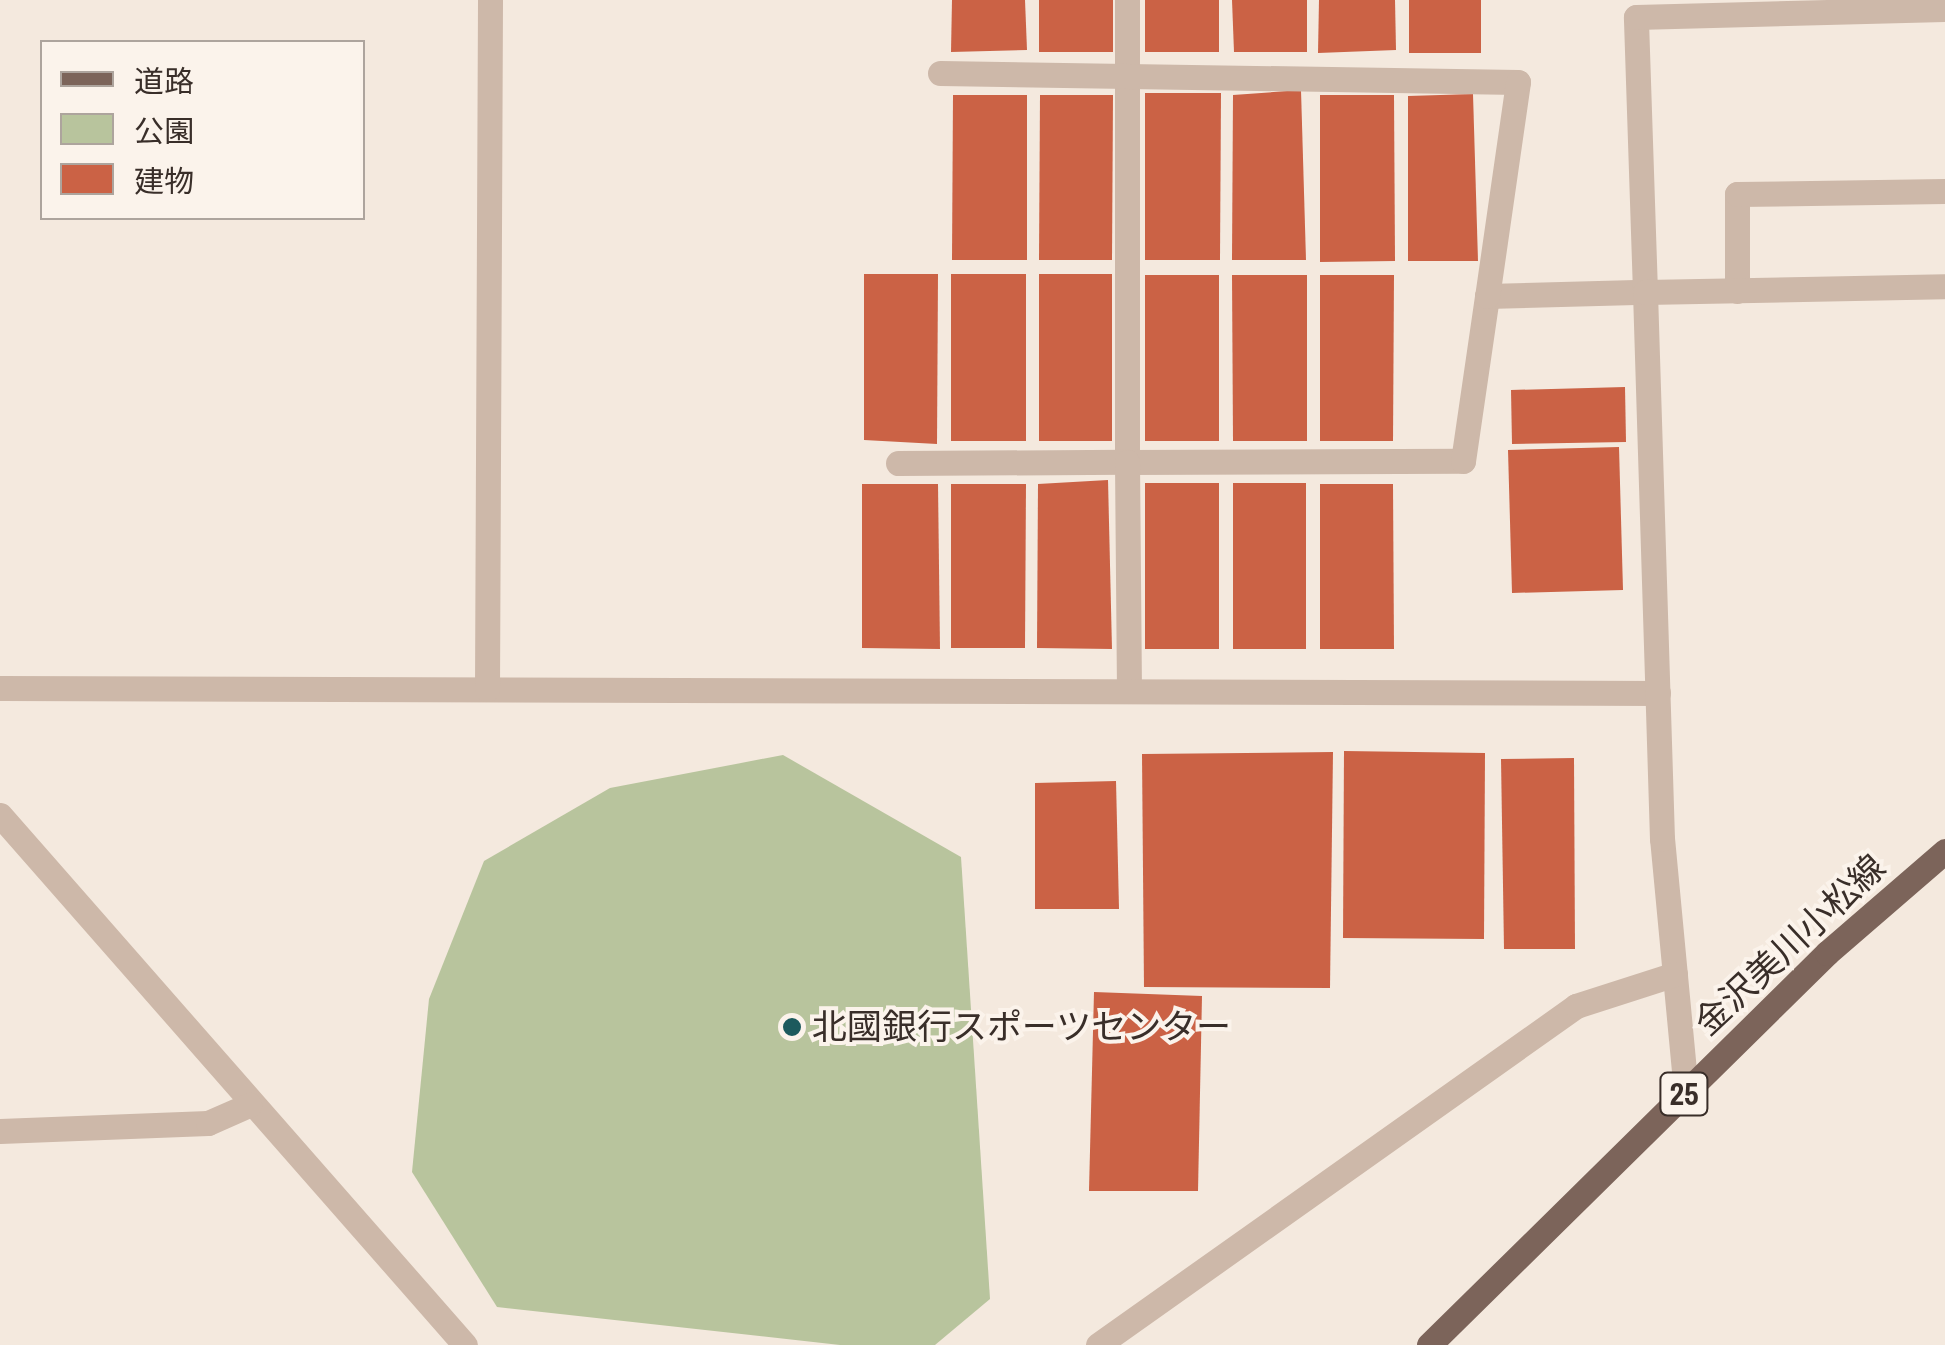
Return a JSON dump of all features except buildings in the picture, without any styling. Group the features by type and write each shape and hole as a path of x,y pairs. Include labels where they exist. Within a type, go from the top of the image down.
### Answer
{"main road":[{"name":"金沢美川小松線","path":"1429,1345 1686,1092 1945,851"}],"street":[{"path":"487,689 490,0"},
{"path":"1127,0 1129,691"},
{"path":"1686,1092 1658,693 1636,17 1945,8"},
{"path":"898,463 1463,460 1518,82 940,73"},
{"path":"1737,290 1737,194 1945,190"},
{"path":"1487,296 1945,286"},
{"path":"0,688 1658,693"},
{"path":"0,814 249,1105 465,1345"},
{"path":"1098,1345 1576,1006 1675,974"},
{"path":"0,1132 208,1123 249,1105"}],"green space":[{"path":"783,755 961,857 990,1299 935,1345 840,1345 497,1307 412,1172 429,999 484,861 610,788"}],"place":[{"name":"北國銀行スポーツセンター","path":"792,1027"}]}
